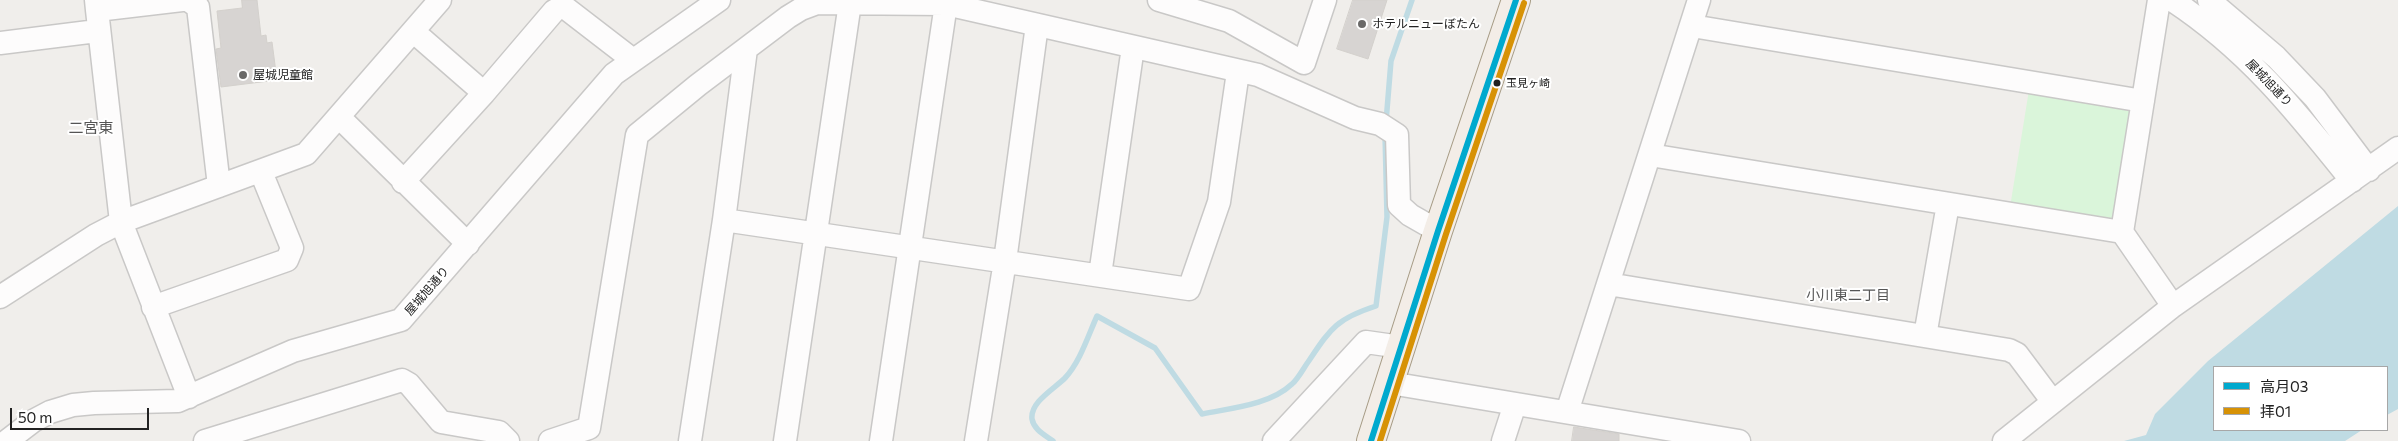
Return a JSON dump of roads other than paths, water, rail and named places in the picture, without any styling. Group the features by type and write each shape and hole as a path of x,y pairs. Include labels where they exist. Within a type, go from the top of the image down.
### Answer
{"main road":[{"path":"1371,441 1438,231 1516,0"}],"street":[{"path":"0,43 97,14 182,0"},
{"path":"188,0 198,7 219,186"},
{"path":"0,297 96,235 120,222 306,154 340,118 440,0"},
{"name":"屋城旭通り","path":"8,435 50,412 73,405 178,401 293,352 401,320 608,81 633,60 719,0"},
{"path":"1159,0 1192,5 1229,21 1304,63 1325,0"},
{"path":"1567,412 1699,0"},
{"path":"2159,0 2122,232 2174,306"},
{"name":"屋城旭通り","path":"2172,0 2210,27 2261,72 2294,109 2360,176"},
{"name":"屋城旭通り","path":"2208,0 2276,57 2315,98 2360,176"},
{"path":"550,441 588,434 637,135 746,49 801,9 817,3 946,4 1238,72 1258,75 1355,118 1385,126 1397,135 1400,205 1410,214 1438,231"},
{"path":"785,441 850,3"},
{"path":"881,441 912,248 946,4"},
{"path":"403,182 484,94 554,11 563,6 633,60"},
{"path":"97,14 120,222 189,397"},
{"path":"976,441 1005,261 1038,25"},
{"path":"1692,26 2144,101"},
{"path":"414,32 484,94"},
{"path":"1100,275 1133,47"},
{"path":"690,441 724,220 746,49"},
{"path":"724,220 1189,289 1219,202 1238,72"},
{"path":"340,118 468,244"},
{"path":"2004,441 2174,306 2398,148"},
{"path":"1650,155 2122,232"},
{"path":"153,307 288,260 292,248 261,172"},
{"path":"1925,336 1948,204"},
{"path":"1608,284 2009,350 2017,354 2052,402"},
{"path":"1274,441 1366,342 1401,347"},
{"path":"205,441 402,380 409,384 441,422 498,432 508,441"},
{"path":"1390,383 1739,441"},
{"path":"1503,441 1515,404"}],"water":[{"path":"2398,206 2398,409 2388,414 2388,366 2213,366 2213,431 2360,431 2345,441 2124,441 2146,435 2155,414 2208,361"}],"waterway":[{"path":"1386,122 1391,61 1412,0"},
{"path":"1053,441 1035,426 1032,413 1039,401 1070,372 1097,316 1155,348 1202,414 1250,405 1273,397 1292,384 1336,326 1352,315 1376,306 1387,217 1385,134"}],"place":[{"name":"ホテルニューぼたん","path":"1362,24"},
{"name":"屋城児童館","path":"243,75"},
{"name":"玉見ヶ崎","path":"1497,83"}],"district":[{"name":"二宮東","path":"91,128"},
{"name":"小川東二丁目","path":"1848,295"}]}
